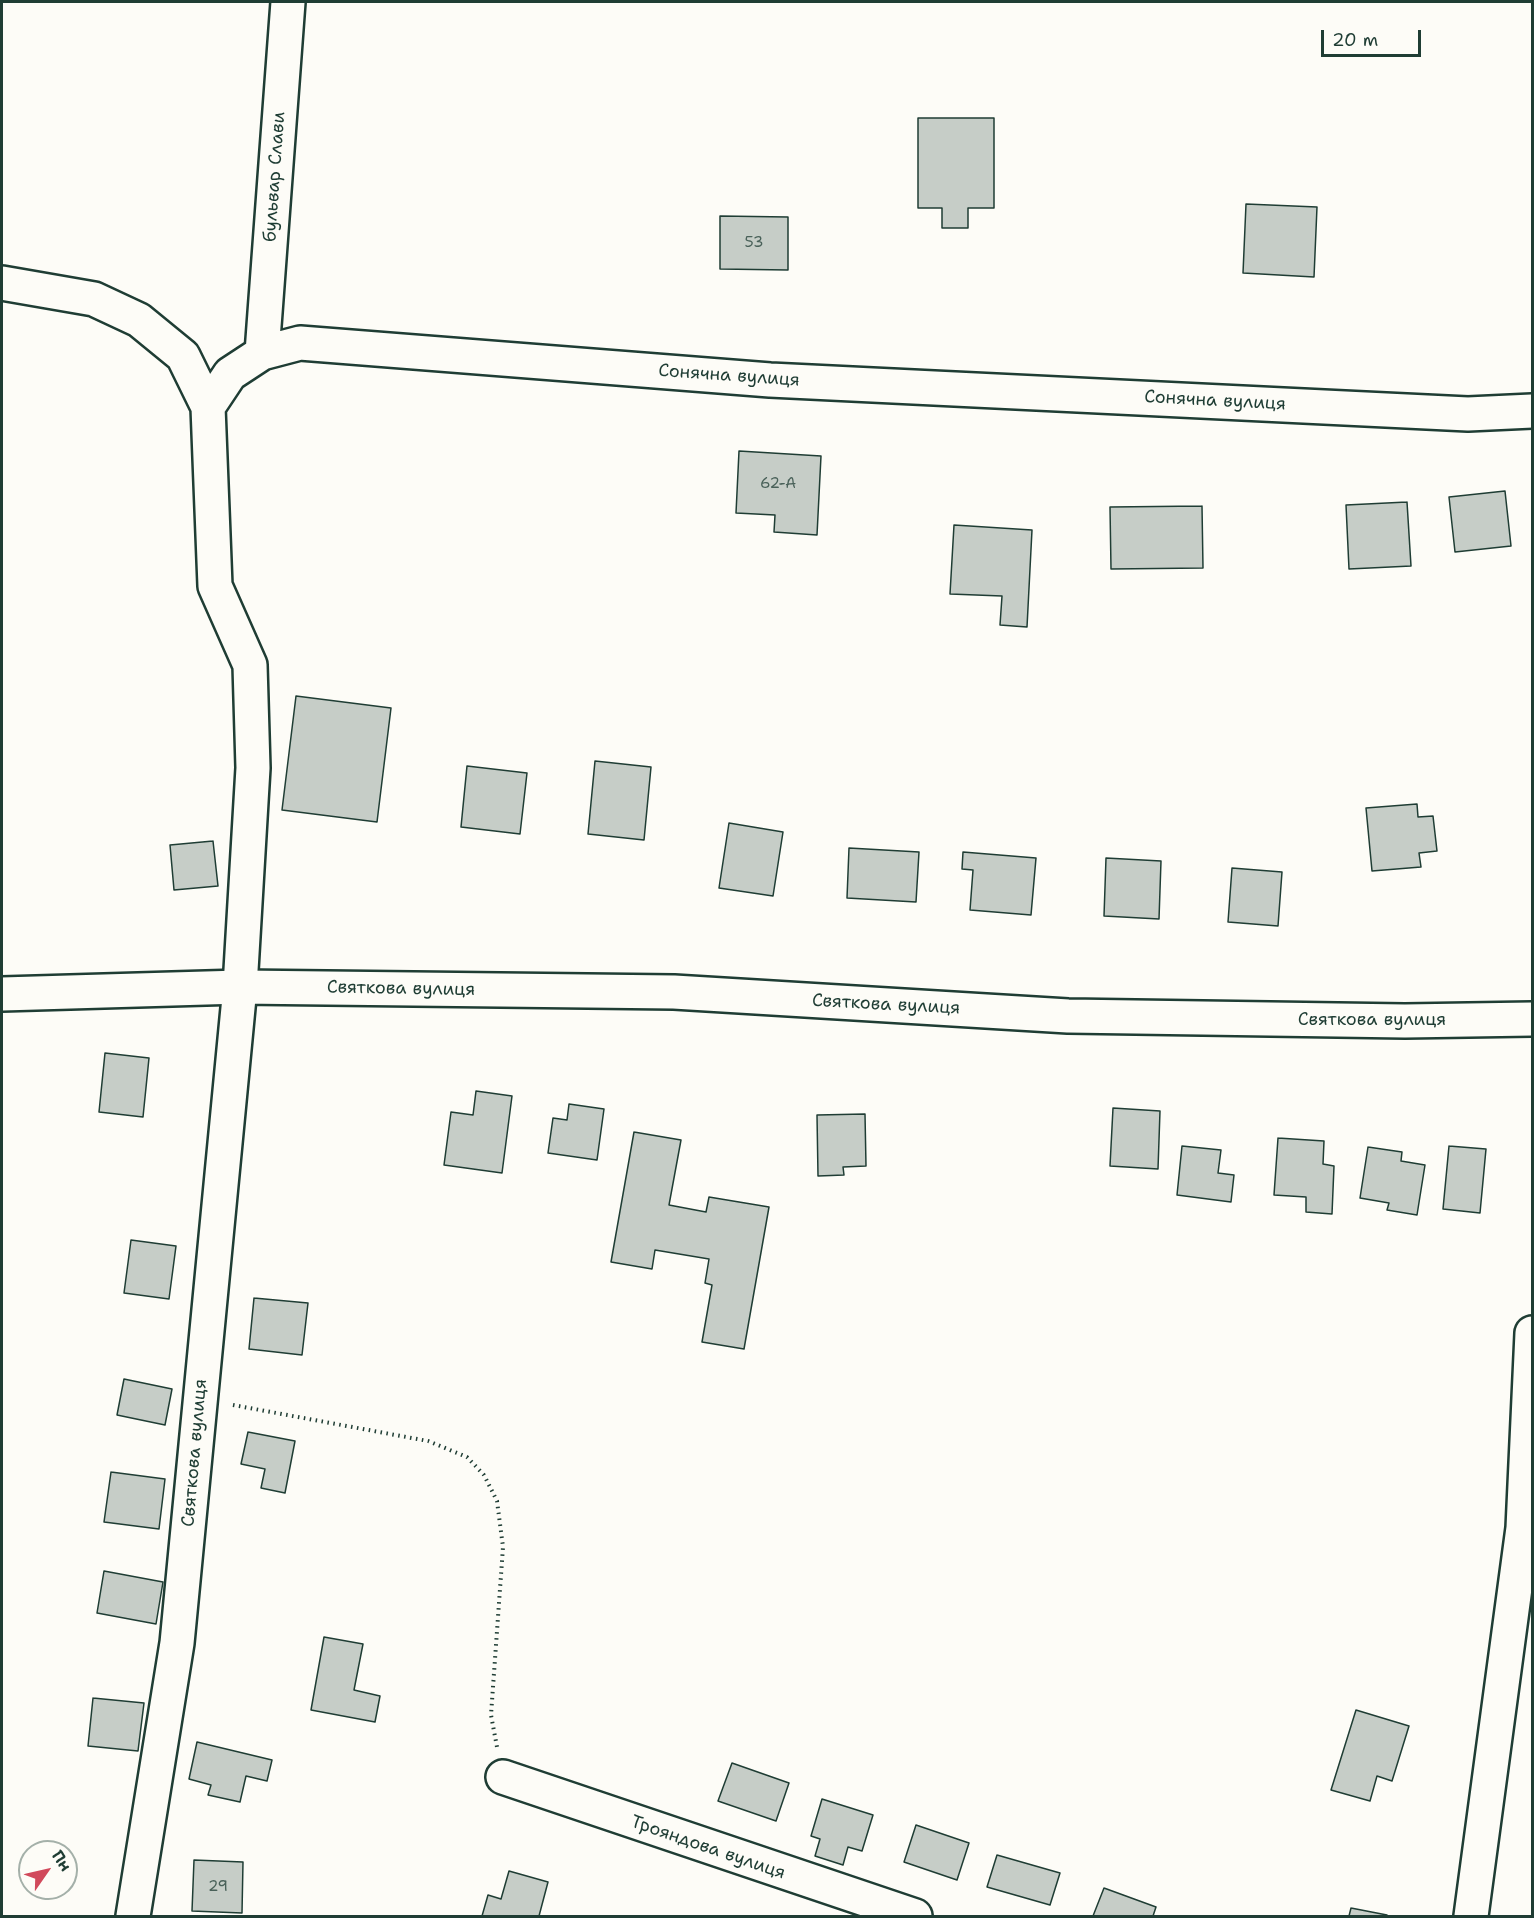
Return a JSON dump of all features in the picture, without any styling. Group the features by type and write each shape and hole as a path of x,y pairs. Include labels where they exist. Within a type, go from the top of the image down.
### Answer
{"street":[{"name":"бульвар Слави","path":"262,353 288,2"},
{"path":"2,283 94,300 139,320 183,356 207,406 209,502 215,586 250,665 253,768 240,987"},
{"name":"Сонячна вулиця","path":"207,406 230,374 262,353 300,343 770,380 1468,414 1533,411"},
{"name":"Святкова вулиця","path":"2,994 240,987 674,992 1068,1016 1405,1021 1533,1019"},
{"name":"Святкова вулиця","path":"133,1917 177,1643 240,987"},
{"path":"1471,1917 1523,1528 1533,1333"},
{"name":"Трояндова вулиця","path":"502,1777 915,1917"}],"path":[{"path":"200,1398 428,1441 467,1457 484,1475 497,1501 503,1547 491,1715 502,1777"}],"building":[{"path":"918,118 994,118 994,208 968,208 968,228 942,228 942,208 918,208"},
{"path":"1246,204 1317,207 1314,277 1243,273"},
{"path":"720,216 788,217 788,270 720,269"},
{"path":"739,451 821,456 817,535 774,532 775,515 736,513"},
{"path":"1505,491 1511,546 1455,552 1449,497"},
{"path":"1407,502 1411,566 1349,569 1346,505"},
{"path":"1202,506 1203,568 1111,569 1110,507"},
{"path":"954,525 1032,530 1027,627 1000,625 1002,596 950,594"},
{"path":"296,696 391,708 377,822 282,810"},
{"path":"595,761 651,767 644,840 588,834"},
{"path":"467,766 527,773 520,834 461,827"},
{"path":"1417,804 1418,817 1433,816 1437,851 1419,853 1421,867 1372,871 1366,808"},
{"path":"729,823 783,832 773,896 719,888"},
{"path":"213,841 218,886 174,890 170,845"},
{"path":"849,848 919,852 916,902 847,898"},
{"path":"963,852 1036,858 1031,915 970,910 973,870 962,869"},
{"path":"1106,858 1161,861 1159,919 1104,916"},
{"path":"1232,868 1282,872 1278,926 1228,922"},
{"path":"105,1053 149,1058 143,1117 99,1112"},
{"path":"476,1091 512,1096 502,1173 444,1165 451,1112 473,1115"},
{"path":"569,1104 604,1109 597,1160 548,1153 553,1118 567,1120"},
{"path":"1113,1108 1160,1111 1158,1169 1110,1166"},
{"path":"865,1114 866,1166 843,1167 844,1175 818,1176 817,1115"},
{"path":"634,1132 681,1140 669,1205 706,1212 709,1197 769,1207 744,1349 702,1342 712,1285 705,1283 709,1259 655,1250 652,1269 611,1262"},
{"path":"1278,1138 1324,1141 1323,1164 1334,1166 1332,1214 1306,1212 1306,1197 1274,1195"},
{"path":"1182,1146 1221,1150 1218,1173 1234,1175 1231,1202 1177,1195"},
{"path":"1449,1146 1486,1149 1480,1213 1443,1209"},
{"path":"1368,1147 1402,1152 1401,1161 1425,1165 1417,1215 1387,1210 1389,1203 1360,1198"},
{"path":"131,1240 176,1246 169,1299 124,1293"},
{"path":"254,1298 308,1303 302,1355 249,1349"},
{"path":"124,1379 172,1389 165,1425 117,1415"},
{"path":"248,1432 295,1441 285,1493 261,1488 265,1469 241,1464"},
{"path":"111,1472 165,1479 159,1529 104,1522"},
{"path":"104,1571 163,1582 156,1624 97,1613"},
{"path":"324,1637 363,1644 354,1690 380,1696 375,1722 311,1710"},
{"path":"93,1698 144,1703 138,1751 88,1746"},
{"path":"1356,1710 1409,1726 1392,1781 1377,1776 1370,1801 1331,1790"},
{"path":"197,1742 272,1760 267,1781 246,1776 240,1802 208,1795 211,1785 189,1779"},
{"path":"732,1763 789,1783 776,1821 718,1801"},
{"path":"822,1799 873,1815 862,1851 848,1847 843,1865 815,1856 820,1839 811,1836"},
{"path":"916,1825 969,1843 957,1880 904,1862"},
{"path":"997,1855 1060,1873 1050,1905 987,1887"},
{"path":"194,1860 243,1862 242,1913 192,1911"},
{"path":"509,1871 548,1882 539,1916 482,1916 488,1895 501,1899"},
{"path":"1104,1888 1156,1907 1153,1916 1093,1916"},
{"path":"1351,1908 1387,1915 1387,1916 1349,1916"}]}
